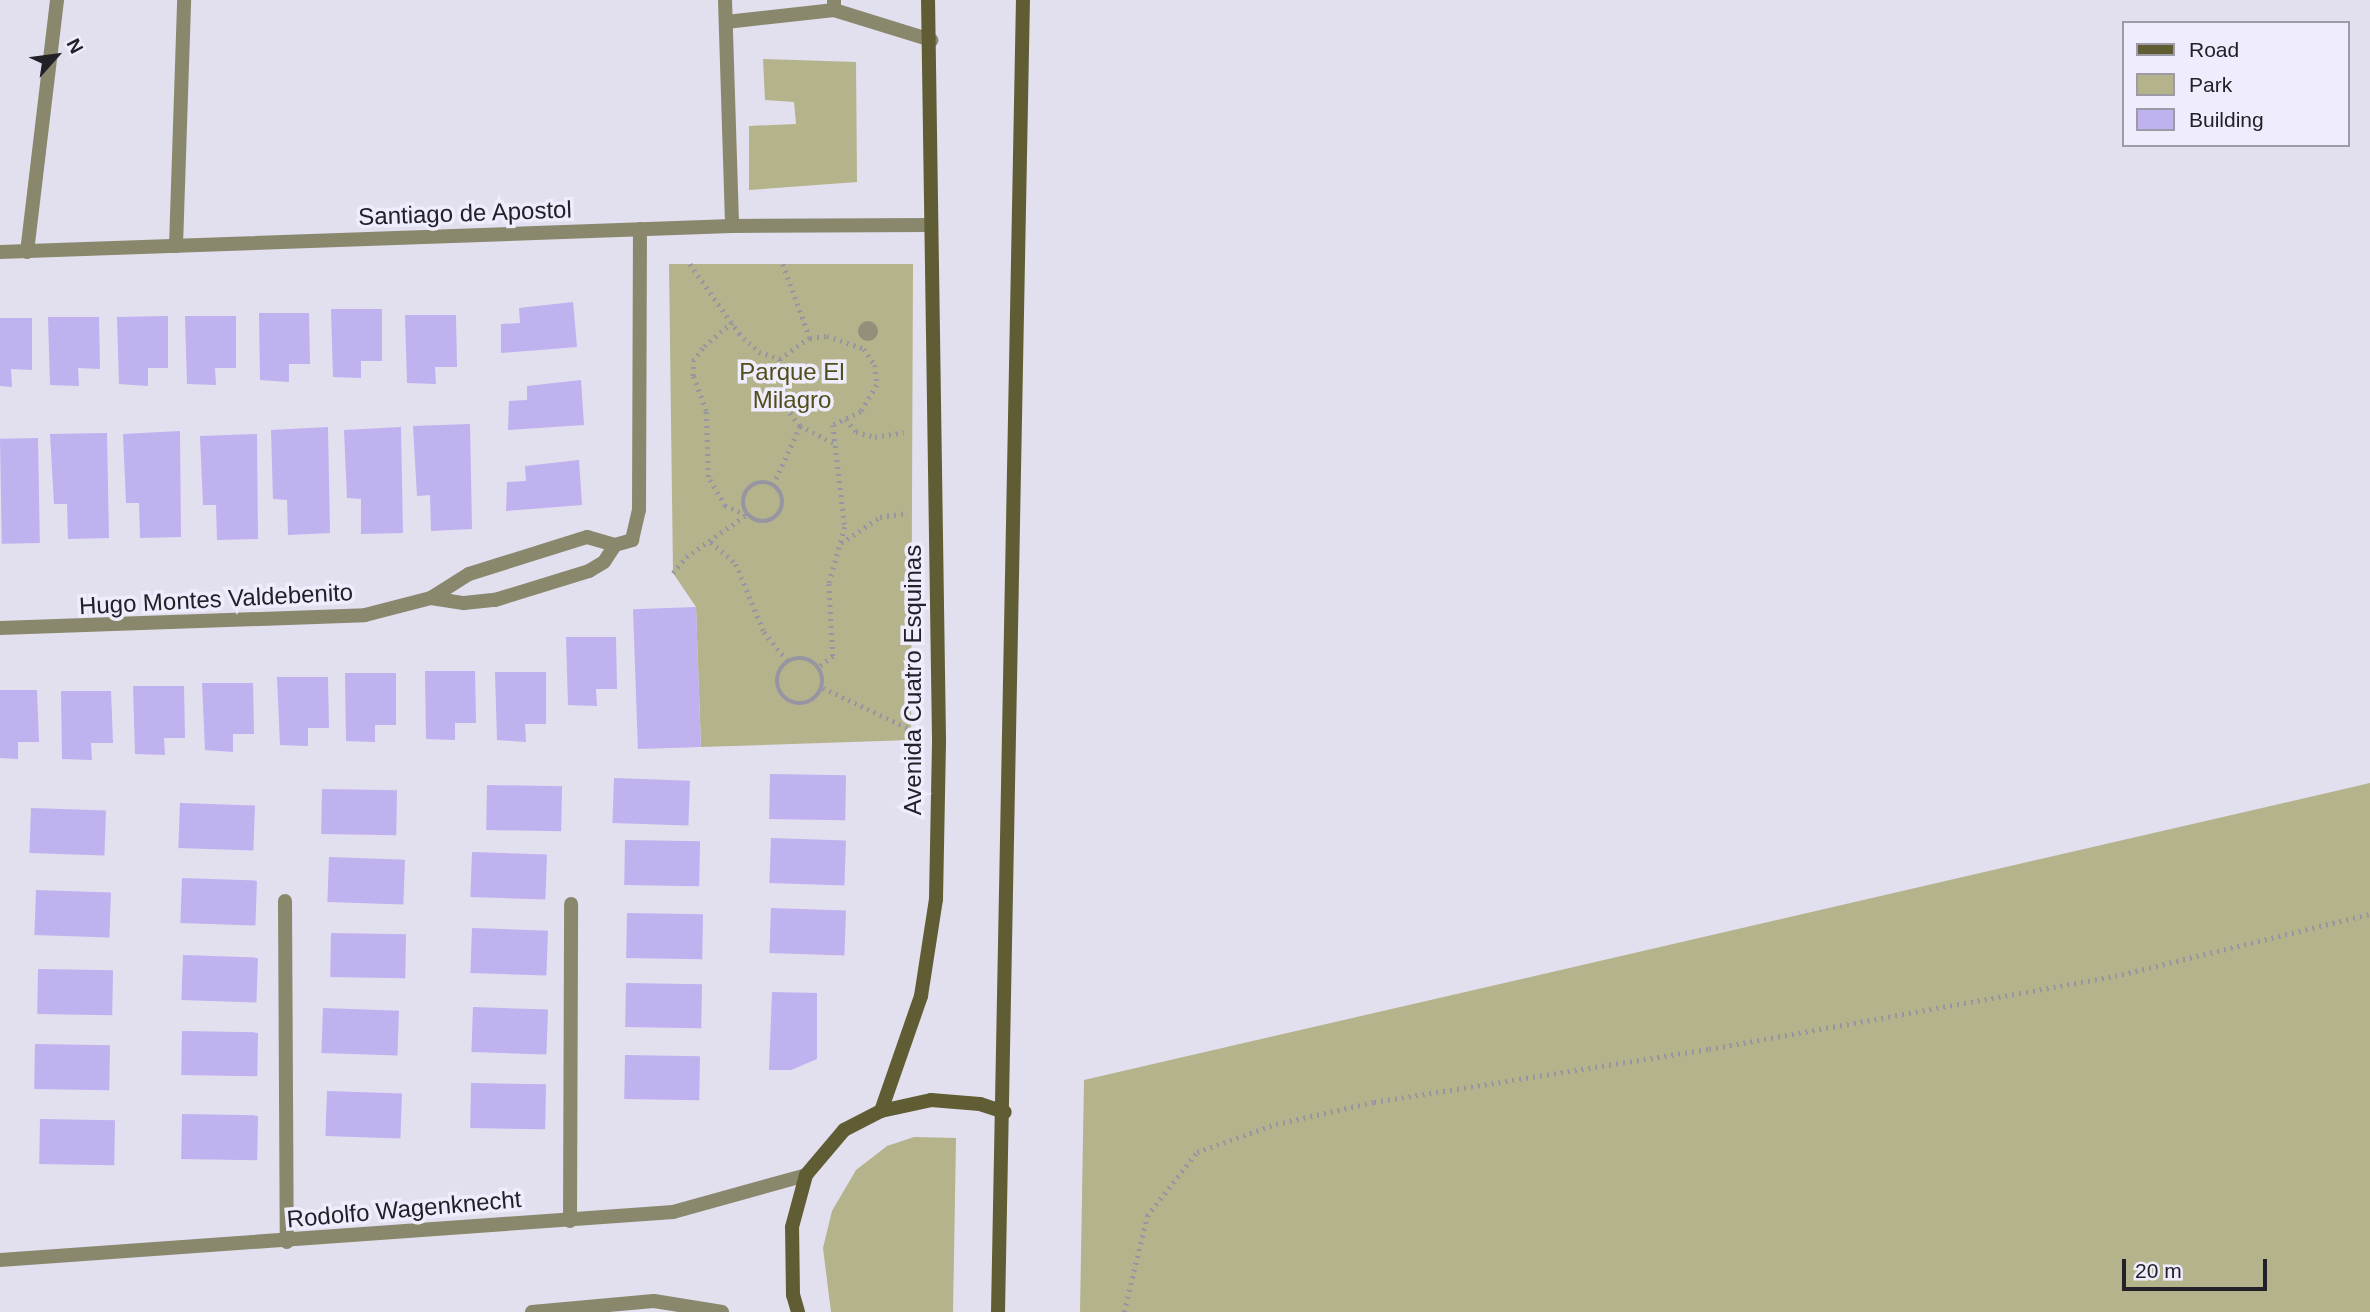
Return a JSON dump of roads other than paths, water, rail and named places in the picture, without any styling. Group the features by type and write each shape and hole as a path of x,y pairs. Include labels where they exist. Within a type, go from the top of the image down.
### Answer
{"main road":[{"name":"Avenida Cuatro Esquinas","path":"881,1111 923,984 936,899 939,739 931,225 931,40 928,0"},
{"path":"998,1312 1004,1112 1023,0"},
{"path":"798,1312 793,1295 792,1227 806,1175 844,1130 881,1111 931,1100 980,1104 1004,1112"}],"street":[{"path":"27,253 57,0"},
{"path":"176,246 184,0"},
{"path":"725,0 732,226"},
{"path":"726,22 834,5 931,40"},
{"name":"Santiago de Apostol","path":"0,252 732,226 931,225"},
{"name":"Hugo Montes Valdebenito","path":"431,598 469,574 587,537 615,545 632,540 639,510 640,229"},
{"name":"Hugo Montes Valdebenito","path":"0,628 365,615 431,598 495,600 589,571 604,562 615,545"},
{"path":"285,901 287,1242"},
{"path":"570,1220 571,904"},
{"name":"Rodolfo Wagenknecht","path":"0,1260 287,1242 673,1212 806,1175"},
{"path":"532,1312 654,1301 722,1312"}],"park label":[{"name":"Parque El Milagro","path":"792,386"}]}
